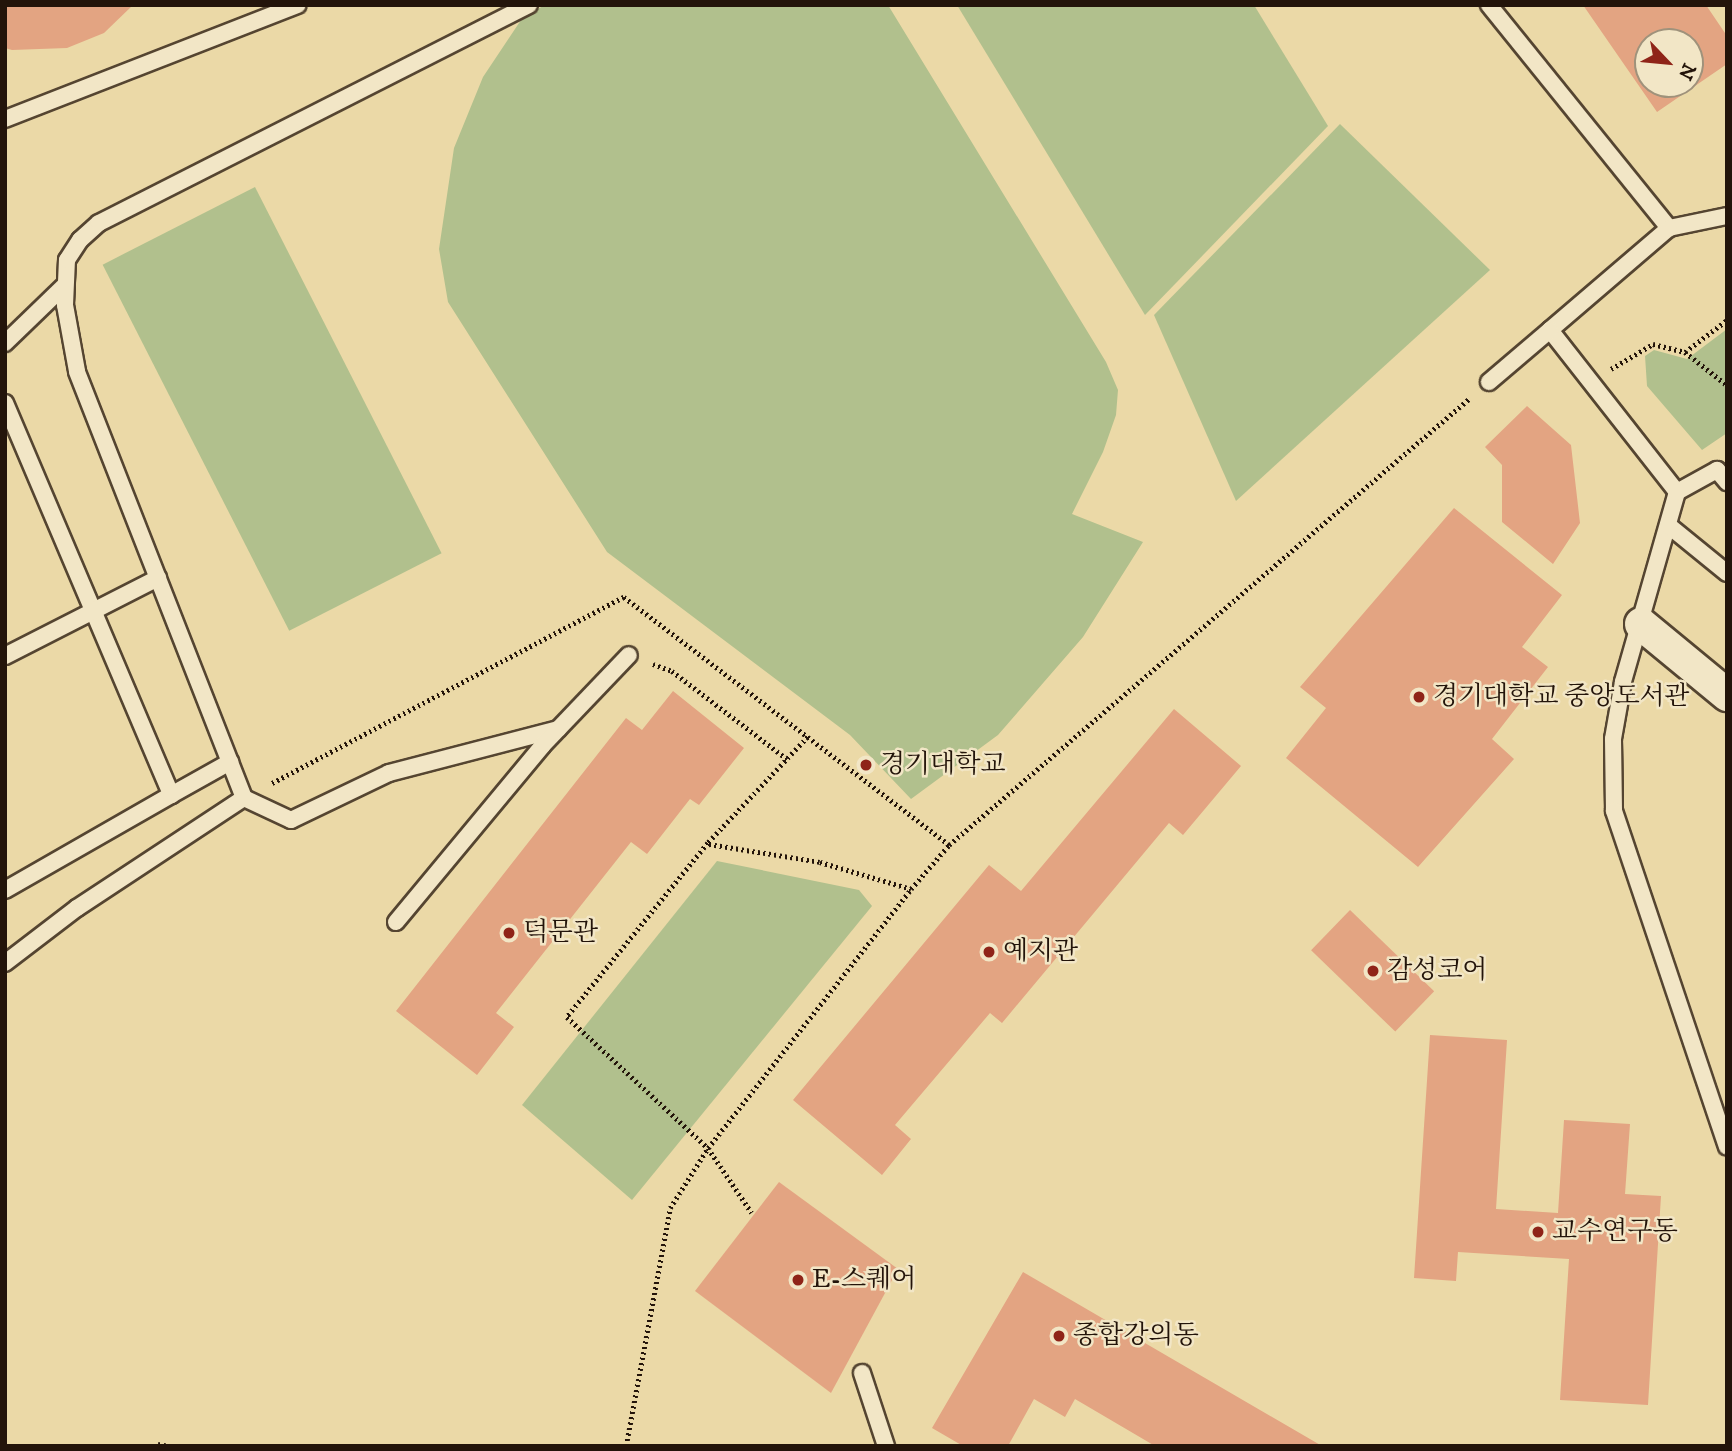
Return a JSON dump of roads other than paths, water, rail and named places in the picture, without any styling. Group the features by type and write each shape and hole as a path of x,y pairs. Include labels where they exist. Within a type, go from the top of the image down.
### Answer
{"street":[{"path":"1640,624 1727,695"}],"lane":[{"path":"5,120 298,5"},
{"path":"529,5 99,223 80,240 66,260 65,285 77,371 244,798 291,820 389,773 558,729"},
{"path":"1489,5 1669,228"},
{"path":"1489,382 1669,228 1727,216"},
{"path":"5,343 65,285"},
{"path":"1550,330 1677,492"},
{"path":"5,403 171,795"},
{"path":"1727,482 1717,470 1677,492 1623,682 1613,739 1614,811 1727,1146"},
{"path":"1668,525 1727,573"},
{"path":"5,656 158,578"},
{"path":"396,922 558,729 629,654"},
{"path":"5,890 230,762"},
{"path":"5,963 77,908 244,798"},
{"path":"862,1373 886,1446"}],"place":[{"name":"경기대학교 중앙도서관","path":"1419,697"},
{"name":"경기대학교","path":"866,765"},
{"name":"덕문관","path":"509,933"},
{"name":"예지관","path":"989,952"},
{"name":"감성코어","path":"1373,971"},
{"name":"교수연구동","path":"1538,1232"},
{"name":"E-스퀘어","path":"798,1280"},
{"name":"종합강의동","path":"1059,1336"}]}
